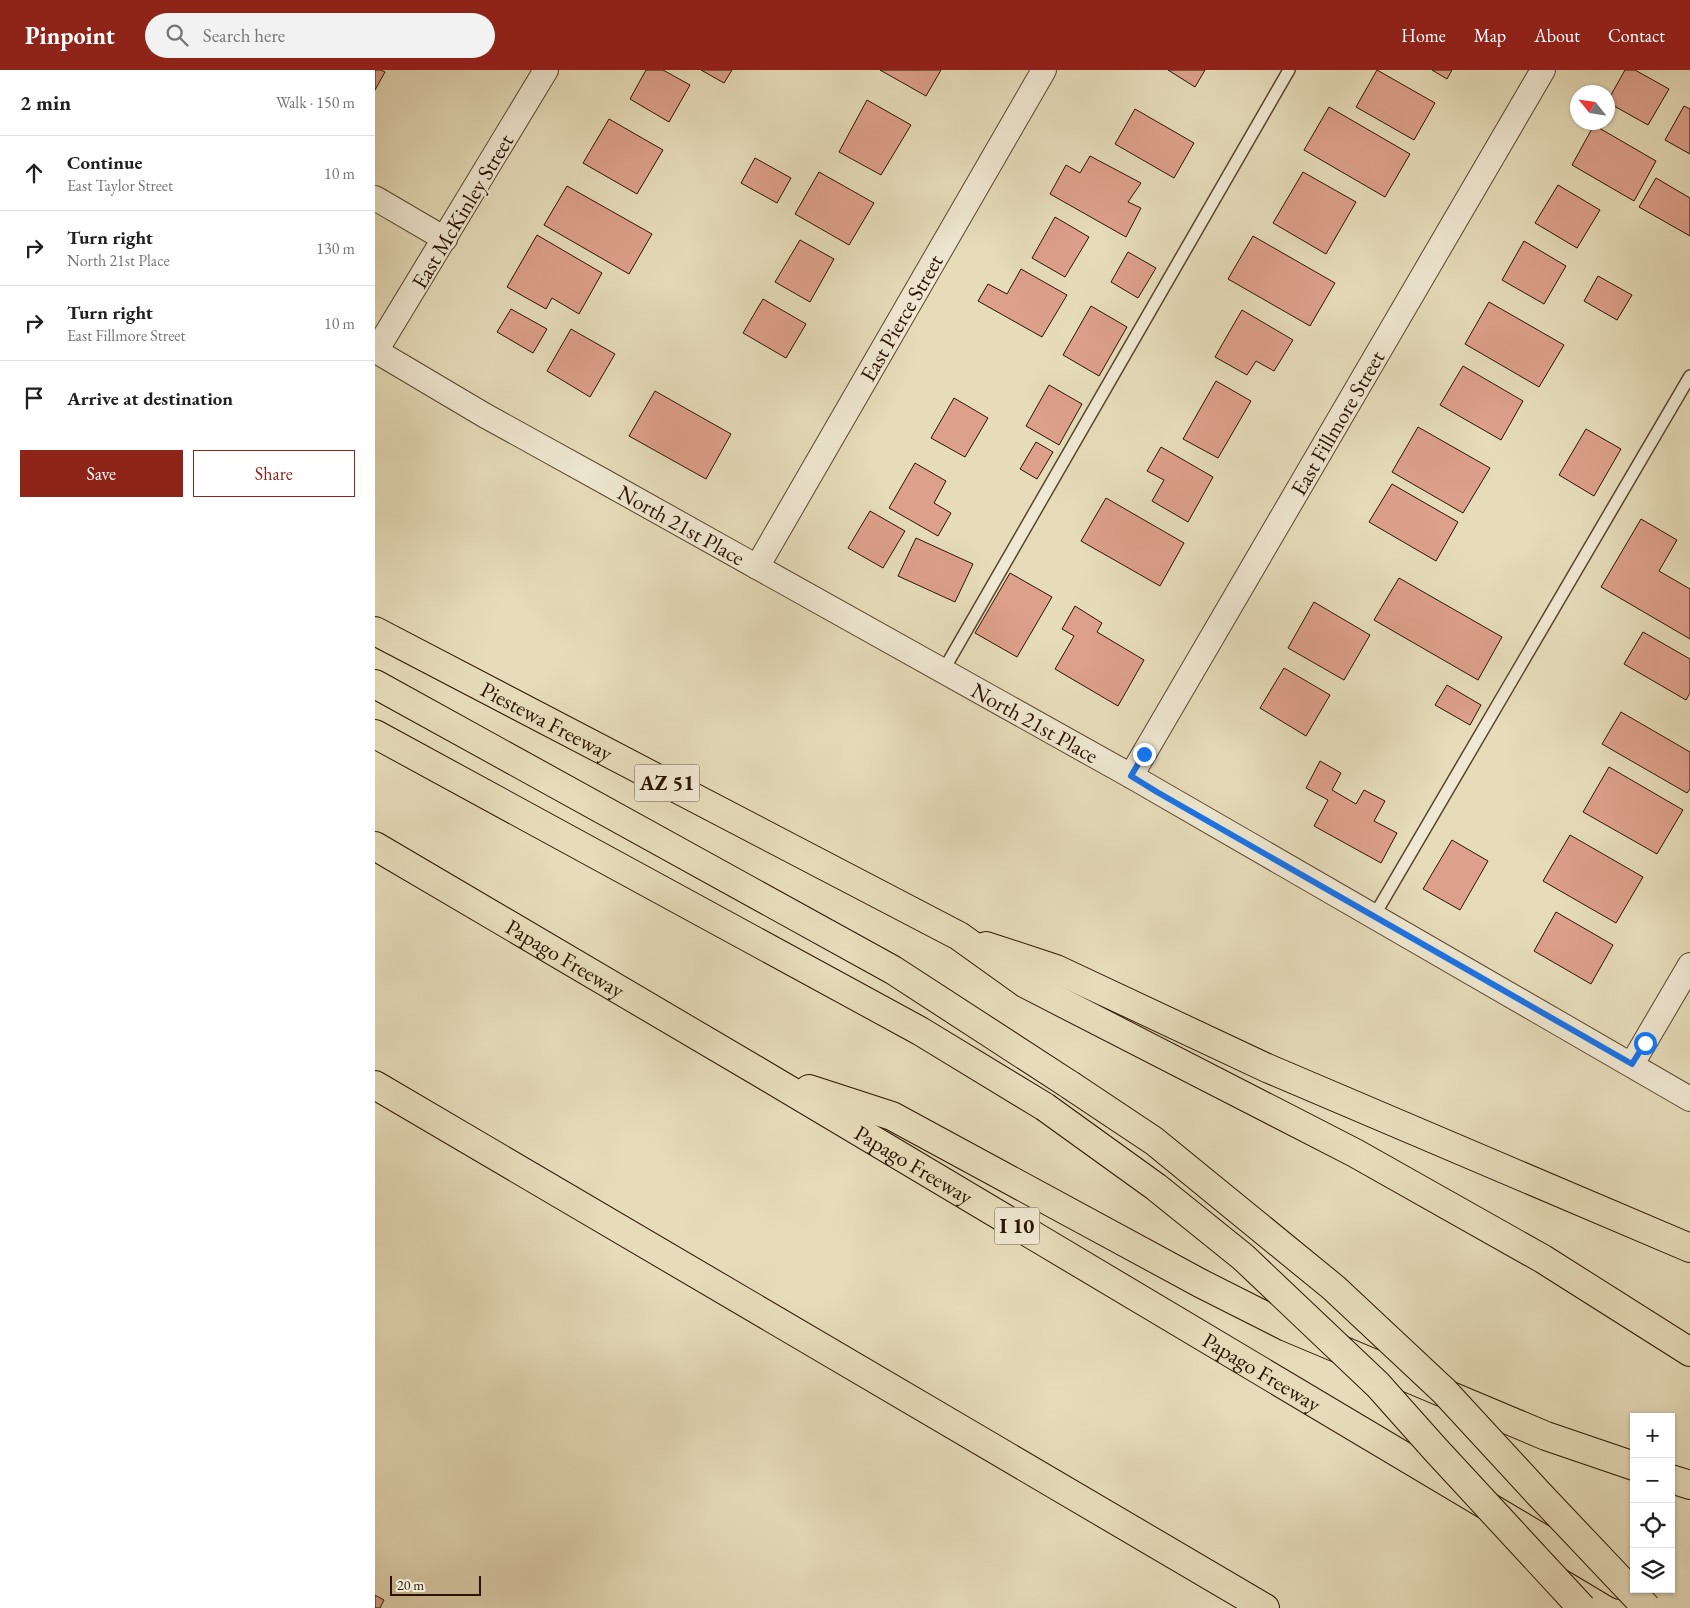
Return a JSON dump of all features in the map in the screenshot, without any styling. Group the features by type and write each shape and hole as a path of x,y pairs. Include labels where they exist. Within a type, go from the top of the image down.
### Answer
{"highway":[{"name":"Piestewa Freeway","path":"375,630 959,936"},
{"path":"375,684 893,970 1154,1142 1335,1288 1444,1390 1647,1608"},
{"path":"375,734 920,1031 1045,1107 1156,1188 1243,1257 1378,1385 1447,1463 1582,1608"},
{"name":"Papago Freeway","path":"375,846 759,1072 1658,1608"},
{"path":"959,936 1056,969 1267,1068 1690,1248"},
{"path":"959,936 1027,984 1355,1152 1543,1259 1690,1352"},
{"path":"759,1072 892,1116 1191,1278 1287,1326 1546,1436 1630,1465"},
{"path":"375,1085 1265,1608"},
{"path":"1675,1479 1690,1485"}],"street":[{"name":"East McKinley Street","path":"376,351 546,70"},
{"name":"East Pierce Street","path":"757,567 1044,70"},
{"name":"East Fillmore Street","path":"1131,776 1543,70"},
{"path":"375,198 445,239"},
{"name":"North 21st Place","path":"376,351 484,415 1131,776 1690,1099"},
{"path":"1632,1064 1690,965"}],"lane":[{"path":"943,671 1289,70"},
{"path":"1375,916 1690,376"}],"building":[{"path":"375,70 385,72 375,90"},
{"path":"646,70 663,70 690,85 669,122 630,99"},
{"path":"701,70 732,70 724,83"},
{"path":"880,70 941,70 926,96"},
{"path":"1168,70 1205,70 1195,87"},
{"path":"1377,70 1435,103 1414,140 1356,107"},
{"path":"1432,70 1452,70 1447,79"},
{"path":"1625,70 1635,70 1669,89 1648,125 1615,106 1615,88"},
{"path":"867,100 911,125 881,175 839,152"},
{"path":"1684,106 1690,109 1690,154 1665,140"},
{"path":"1329,107 1410,154 1385,197 1304,150"},
{"path":"1135,109 1194,143 1174,178 1115,144"},
{"path":"609,119 663,150 637,194 583,163"},
{"path":"1591,130 1603,130 1656,161 1634,201 1572,165"},
{"path":"1090,156 1141,183 1128,202 1141,208 1126,237 1050,194 1066,165 1080,173"},
{"path":"755,158 791,178 777,203 741,183"},
{"path":"819,172 874,203 849,245 795,214"},
{"path":"1303,172 1356,202 1326,254 1273,223"},
{"path":"1656,178 1690,198 1690,236 1639,207"},
{"path":"1558,185 1600,210 1577,248 1535,223"},
{"path":"567,186 652,234 629,274 544,225"},
{"path":"1055,217 1089,237 1065,277 1032,258"},
{"path":"537,235 602,273 579,314 552,298 546,309 507,287"},
{"path":"1253,236 1335,283 1310,326 1228,279"},
{"path":"800,240 834,259 810,302 775,282"},
{"path":"1524,241 1566,266 1544,304 1502,280"},
{"path":"1128,252 1156,268 1138,298 1111,282"},
{"path":"1021,269 1067,295 1042,337 978,301 988,284 1007,294"},
{"path":"1598,276 1632,295 1617,320 1584,301"},
{"path":"763,299 806,324 786,358 743,333"},
{"path":"1489,302 1564,345 1539,387 1465,344"},
{"path":"1091,306 1127,327 1099,376 1063,355"},
{"path":"511,309 547,329 533,353 497,332"},
{"path":"1242,310 1293,340 1274,371 1256,361 1247,375 1215,357"},
{"path":"571,329 615,354 590,397 547,371"},
{"path":"1463,366 1523,401 1501,440 1440,405"},
{"path":"1216,381 1251,401 1218,458 1183,439"},
{"path":"1049,385 1082,404 1059,445 1026,426"},
{"path":"655,391 731,434 706,479 629,436"},
{"path":"954,398 988,418 965,457 931,438"},
{"path":"1418,427 1490,468 1463,513 1392,472"},
{"path":"1586,429 1621,449 1594,496 1559,475"},
{"path":"1036,442 1053,452 1037,479 1020,469"},
{"path":"1161,447 1213,477 1188,522 1152,501 1164,480 1147,471"},
{"path":"915,463 946,481 934,503 951,513 938,536 889,508"},
{"path":"1392,484 1458,522 1436,561 1369,522"},
{"path":"1106,498 1184,543 1160,586 1081,541"},
{"path":"870,511 905,531 883,568 848,548"},
{"path":"1641,519 1677,540 1659,571 1690,589 1690,639 1601,587"},
{"path":"916,538 973,564 955,602 898,576"},
{"path":"1010,573 1052,597 1017,657 975,633"},
{"path":"1399,578 1502,637 1478,680 1374,620"},
{"path":"1314,602 1370,635 1344,680 1288,648"},
{"path":"1075,606 1102,623 1097,632 1144,660 1118,706 1055,669 1074,636 1062,629"},
{"path":"1643,632 1690,659 1690,693 1686,700 1624,664"},
{"path":"1284,668 1330,695 1306,736 1260,708"},
{"path":"1447,685 1481,705 1470,725 1435,705"},
{"path":"1621,712 1690,752 1690,789 1687,793 1602,744"},
{"path":"1320,761 1341,773 1332,790 1356,804 1364,790 1385,801 1374,821 1397,833 1381,863 1314,826 1328,800 1306,788"},
{"path":"1609,767 1683,810 1657,854 1583,812"},
{"path":"1570,835 1643,877 1616,923 1543,881"},
{"path":"1452,840 1488,861 1460,910 1423,889"},
{"path":"1556,912 1613,945 1591,984 1534,951"},
{"path":"375,1595 384,1600 380,1608 375,1608"}],"route":[{"path":"1144,754 1131,776 1157,792 1632,1064 1645,1043"}]}
